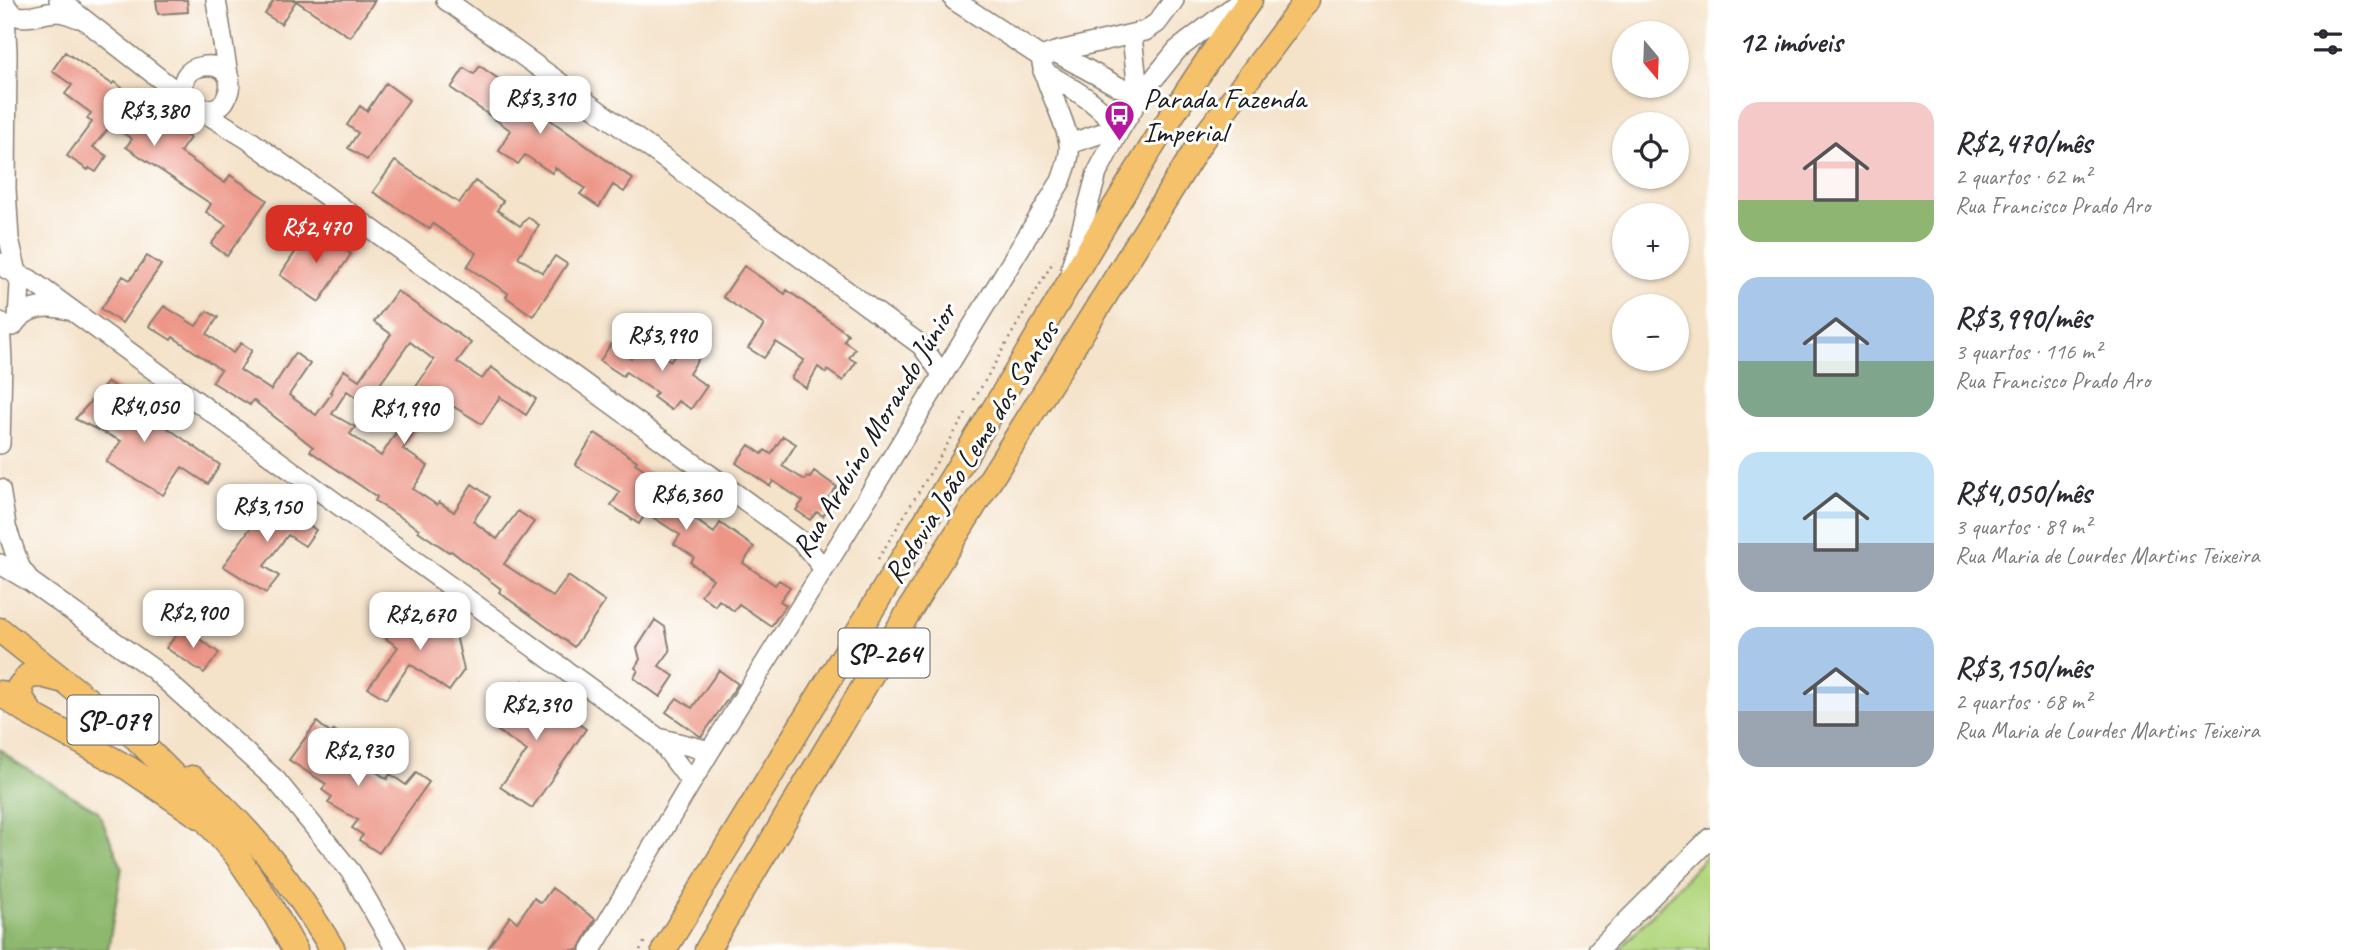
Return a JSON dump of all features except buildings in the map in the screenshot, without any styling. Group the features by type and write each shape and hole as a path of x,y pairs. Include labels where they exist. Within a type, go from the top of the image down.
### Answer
{"main road":[{"name":"Rodovia João Leme dos Santos","path":"656,944 999,401 1097,233 1216,47 1250,0"},
{"name":"Rodovia João Leme dos Santos","path":"707,950 924,586 1202,140 1307,0"},
{"name":"SP-079","path":"0,630 136,738 192,793 211,825 244,866 270,905 295,950"},
{"path":"32,715 22,699 19,687 28,676 41,675 64,681"},
{"name":"SP-079","path":"0,693 32,715 128,768 211,825"},
{"path":"136,738 169,759 209,792 246,830 271,859 316,921 333,950"}],"street":[{"path":"4,0 12,14 21,18 62,13 85,22"},
{"path":"0,444 2,361 12,328 9,320 20,285 8,268 3,240 8,51 4,0"},
{"path":"8,51 18,31 42,9 45,0"},
{"path":"59,0 194,106 249,140 802,542 824,569"},
{"path":"446,0 921,345 942,374"},
{"path":"954,0 1046,60 1106,113 1118,130"},
{"path":"1046,60 1132,36 1157,23 1174,0"},
{"path":"1067,285 1097,173 1140,91 1177,50 1242,0"},
{"path":"145,68 174,75 196,67 215,66 221,69 228,88 219,106 212,109 194,106 184,90 187,75 196,67 208,58 214,47 217,9"},
{"path":"217,9 233,121 249,140"},
{"path":"1132,36 1140,91"},
{"path":"1046,60 1119,87 1140,91"},
{"path":"1046,60 1069,144 1118,130"},
{"name":"Rua Arduíno Morando Júnior","path":"591,950 691,782 1061,181 1067,164 1069,144"},
{"path":"0,212 6,190"},
{"path":"8,268 29,279 74,311 658,738 691,782"},
{"path":"9,320 44,307 74,311"},
{"path":"921,345 956,353"},
{"path":"0,489 3,531 20,567 31,582"},
{"path":"802,542 835,551"},
{"path":"0,564 31,582 153,669 276,780 351,872 396,950"},
{"path":"658,738 710,751"},
{"path":"1598,950 1710,838"}],"path":[{"path":"874,565 973,402 1056,255"},
{"path":"640,950 656,944"}],"green space":[{"path":"0,749 14,761 98,811 122,867 108,950 0,950"},
{"path":"1710,852 1710,950 1619,950"}],"place":[{"name":"Parada Fazenda Imperial","path":"1120,142"}]}
